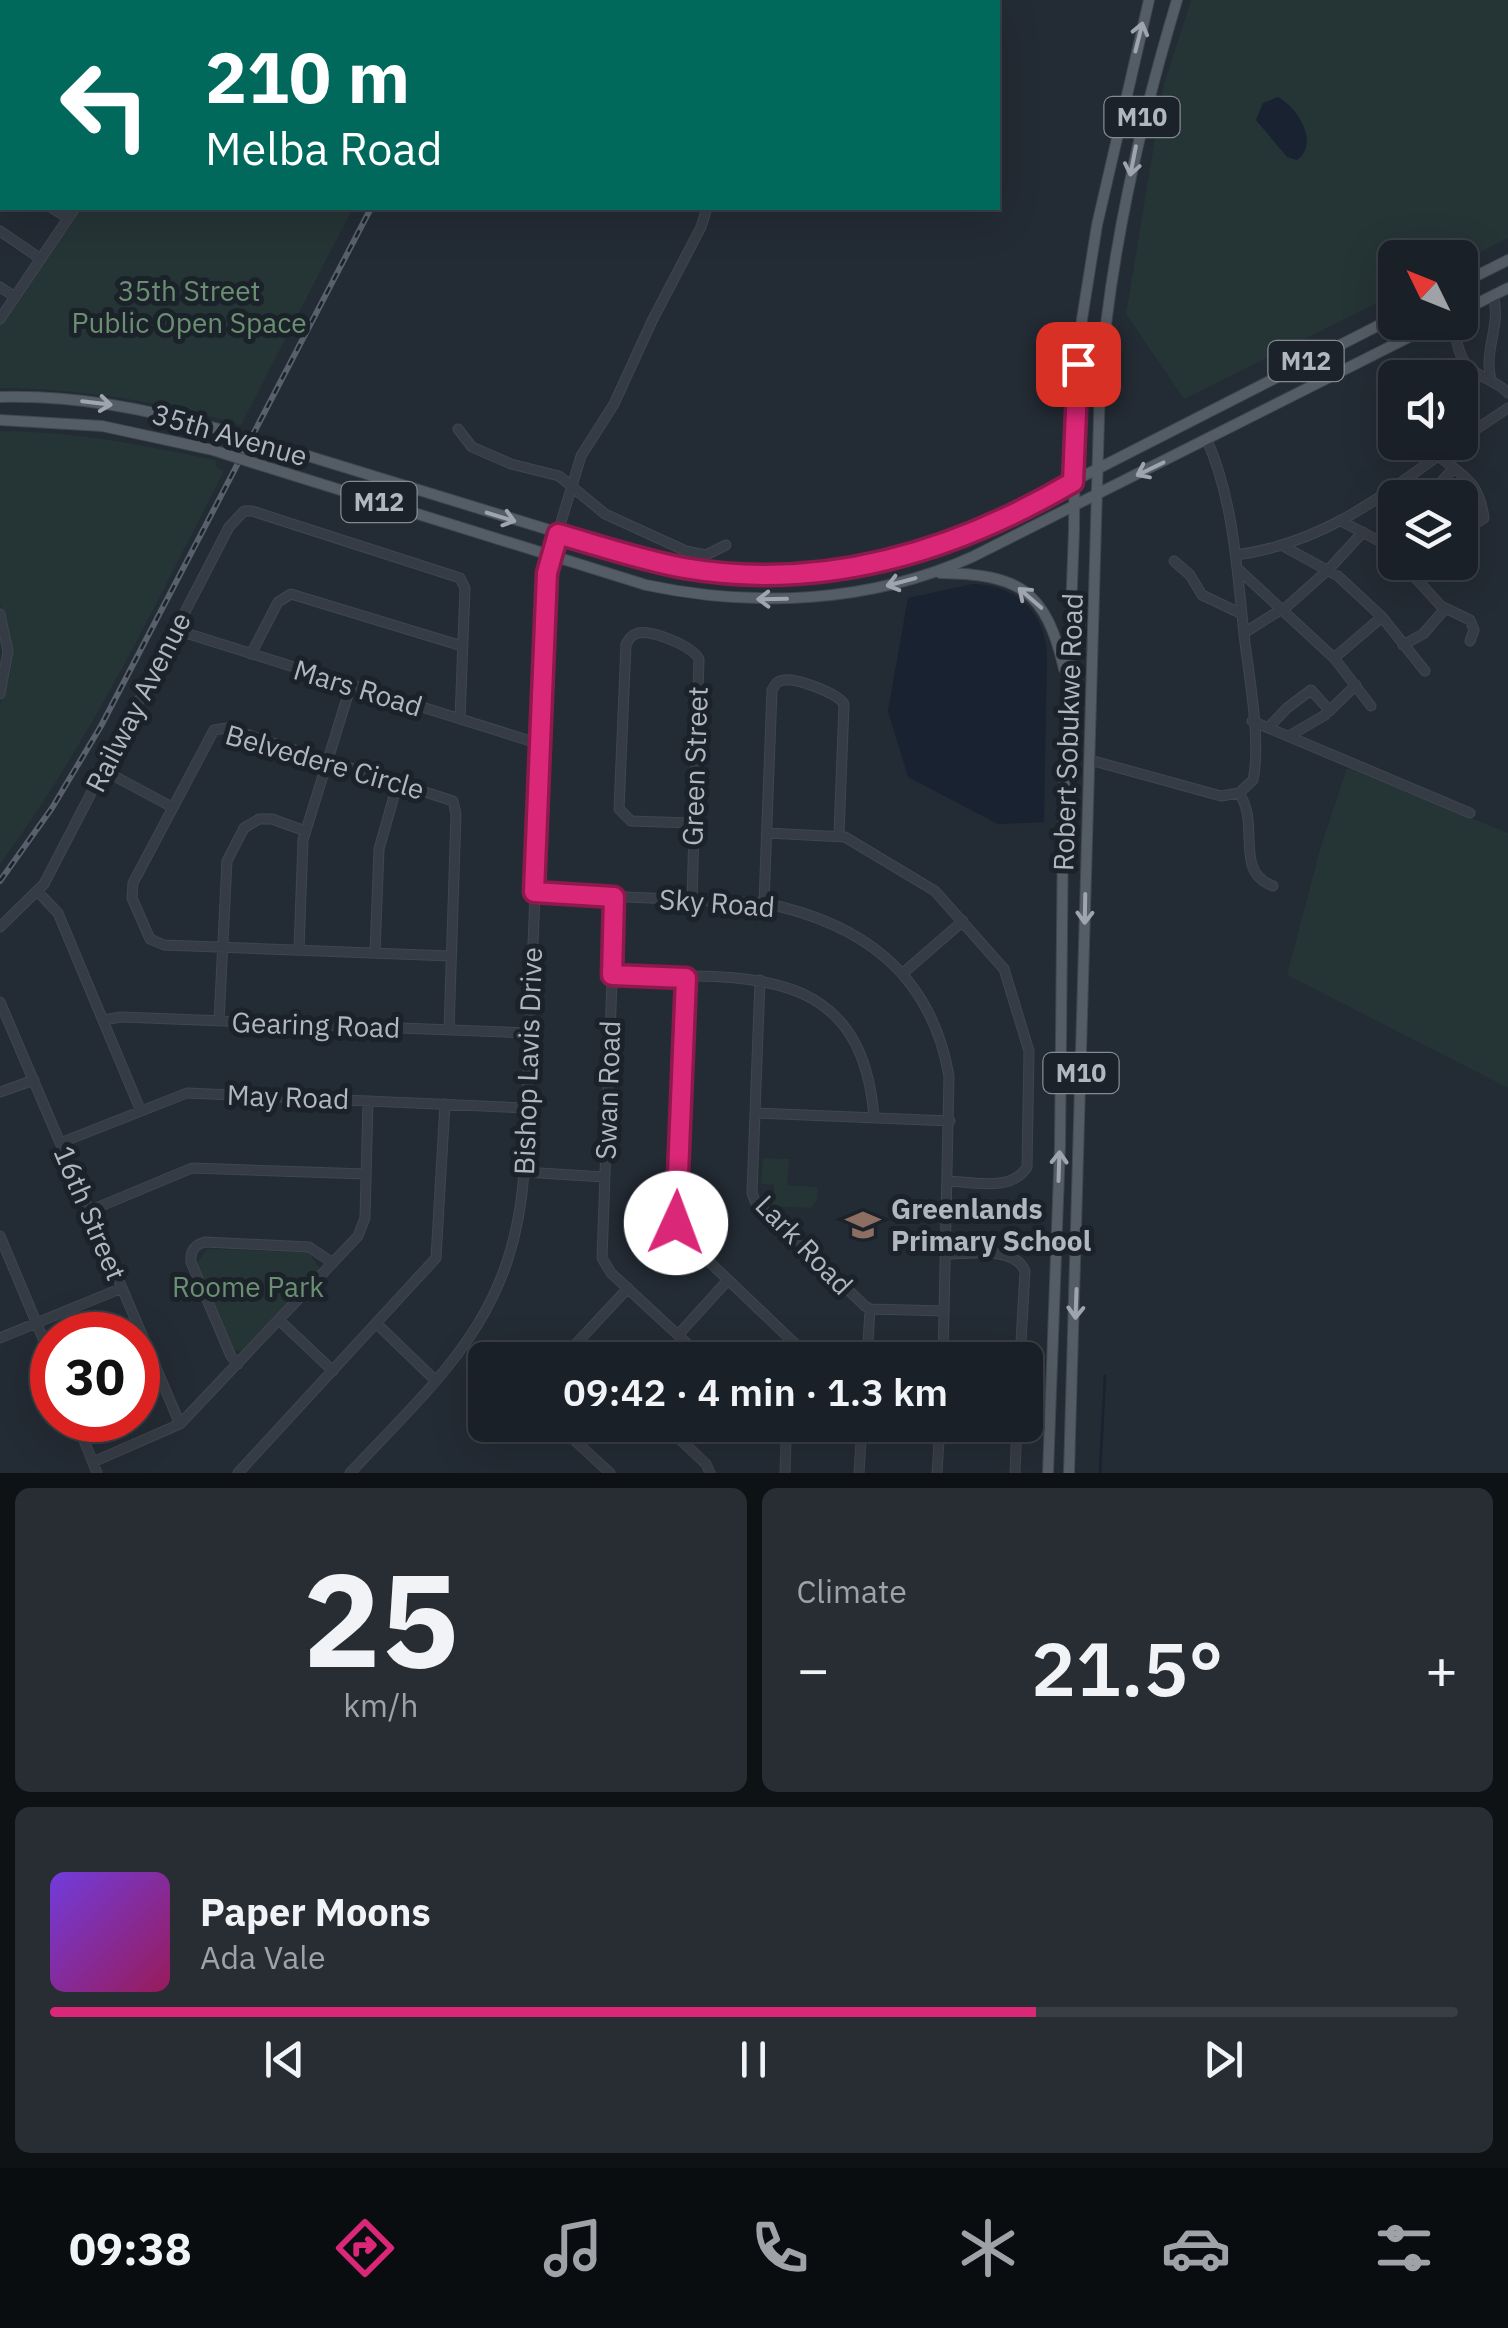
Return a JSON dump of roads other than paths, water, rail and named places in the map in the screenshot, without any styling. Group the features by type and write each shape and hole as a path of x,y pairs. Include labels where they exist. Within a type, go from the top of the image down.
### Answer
{"main road":[{"name":"Robert Sobukwe Road","path":"1048,1473 1059,1179 1075,408 1086,290 1110,158 1149,0"},
{"name":"Robert Sobukwe Road","path":"1070,1473 1100,383 1110,286 1141,121 1177,0"},
{"path":"1478,275 1508,260"},
{"path":"1478,303 1508,288"},
{"name":"M12","path":"1073,482 1378,326"},
{"name":"M12","path":"1074,506 1403,340"},
{"name":"35th Avenue","path":"0,397 40,397 117,406 219,429 647,560 704,571 766,576 878,564 947,544 1073,482"},
{"name":"35th Avenue","path":"0,420 102,426 214,450 646,586 759,600 869,590 933,573 1074,506"},
{"path":"933,573 988,576 1010,582 1031,596 1052,623 1068,684"}],"street":[{"path":"55,210 68,218"},
{"path":"0,319 74,210"},
{"name":"Bishop Lavis Drive","path":"350,1473 436,1380 478,1327 502,1279 516,1234 524,1172 547,573 586,446 614,404 707,210"},
{"path":"0,230 41,259"},
{"path":"0,287 15,297"},
{"path":"1492,379 1488,362 1497,310 1493,295"},
{"path":"1457,340 1463,360 1508,392"},
{"path":"1478,428 1508,408"},
{"path":"458,429 472,447 510,464 553,473 573,484 605,514 686,551 706,554 726,545"},
{"path":"1090,760 1210,794 1240,793 1253,780 1252,722 1238,569 1224,488 1206,440"},
{"path":"1236,555 1281,545 1343,522 1432,460"},
{"path":"1443,460 1469,480"},
{"path":"1443,480 1454,468"},
{"path":"1478,495 1484,515 1478,522"},
{"name":"Railway Avenue","path":"0,927 38,892 229,527 240,513 252,511 460,578 466,588 462,646"},
{"path":"1343,522 1378,540"},
{"path":"1244,633 1283,610 1329,570 1363,532"},
{"path":"1281,545 1329,570 1382,617 1425,671"},
{"path":"1174,561 1190,575 1202,595 1242,614"},
{"path":"1238,569 1334,658 1371,706"},
{"path":"1418,580 1445,609 1470,620 1474,630 1470,641"},
{"path":"251,654 278,602 290,594 462,646 460,720"},
{"path":"1403,644 1423,634 1445,609"},
{"path":"0,614 7,635 8,660 0,694"},
{"path":"1334,658 1382,617"},
{"name":"Mars Road","path":"176,630 540,744"},
{"name":"Green Street","path":"692,823 631,821 620,809 626,644 641,632 689,646 699,659 692,900"},
{"path":"764,903 772,690 777,682 786,679 834,693 844,704 839,834"},
{"path":"299,949 304,830 350,685"},
{"path":"1289,736 1330,711 1356,685"},
{"path":"1269,727 1286,708 1311,690 1330,711"},
{"path":"1252,722 1470,813"},
{"name":"Belvedere Circle","path":"449,1030 455,806 444,796 227,728 217,728 208,737 134,879 132,898 153,942 450,956"},
{"path":"104,770 172,807"},
{"path":"376,953 379,848 398,782"},
{"path":"1240,793 1250,816 1252,866 1258,879 1272,886"},
{"path":"220,1021 226,866 244,828 259,819 268,818 304,830"},
{"path":"767,833 839,834 929,886 1004,968 1029,1051 1026,1167 1020,1178 1010,1182 948,1181"},
{"path":"38,892 58,913 140,1109"},
{"name":"Sky Road","path":"534,892 764,903 797,910 845,928 868,942 902,974 926,1009 949,1076 943,1342"},
{"name":"Swan Road","path":"614,897 602,1258 608,1269 686,1342"},
{"path":"902,974 963,921"},
{"path":"612,975 760,980 806,994 840,1020 857,1044 867,1068 874,1118"},
{"path":"686,978 676,1227 681,1237 793,1342"},
{"name":"Lark Road","path":"760,980 752,1193 755,1201 870,1309 944,1311"},
{"name":"16th Street","path":"0,1002 180,1424"},
{"name":"Gearing Road","path":"103,1020 529,1033"},
{"path":"0,1092 34,1080"},
{"name":"May Road","path":"60,1143 187,1092 526,1108"},
{"path":"93,1462 180,1424 362,1231 368,1100"},
{"path":"238,1473 436,1258 445,1104"},
{"path":"755,1112 950,1121"},
{"path":"90,1211 192,1168 366,1174"},
{"path":"524,1172 604,1176"},
{"path":"0,1236 33,1312"},
{"path":"238,1364 231,1356 192,1262 191,1252 196,1245 205,1242 310,1247 333,1264"},
{"path":"946,1254 1009,1255 1021,1263 1024,1271 1021,1342"},
{"path":"678,1335 727,1281"},
{"path":"64,1312 122,1288"},
{"path":"577,1342 628,1288"},
{"path":"868,1342 870,1309"},
{"path":"279,1320 333,1370"},
{"path":"377,1324 436,1380"},
{"path":"0,1338 30,1326"},
{"path":"85,1442 97,1473"},
{"path":"576,1442 610,1473"},
{"path":"682,1442 706,1464 710,1473"},
{"path":"784,1473 785,1442"},
{"path":"859,1473 861,1442"},
{"path":"937,1473 939,1442"},
{"path":"1015,1473 1016,1442"}],"water":[{"path":"1278,97 1293,109 1304,126 1307,145 1297,160 1287,157 1256,120 1263,103"},
{"path":"973,584 1015,596 1026,604 1041,627 1047,656 1044,822 998,824 908,777 888,711 908,598"}],"waterway":[{"path":"1100,1473 1105,1376"}],"railway":[{"path":"0,881 52,808 101,726 370,210"}],"place":[{"name":"Greenlands Primary School","path":"863,1225"}],"park label":[{"name":"35th Street Public Open Space","path":"189,307"},
{"name":"Roome Park","path":"248,1287"}]}
